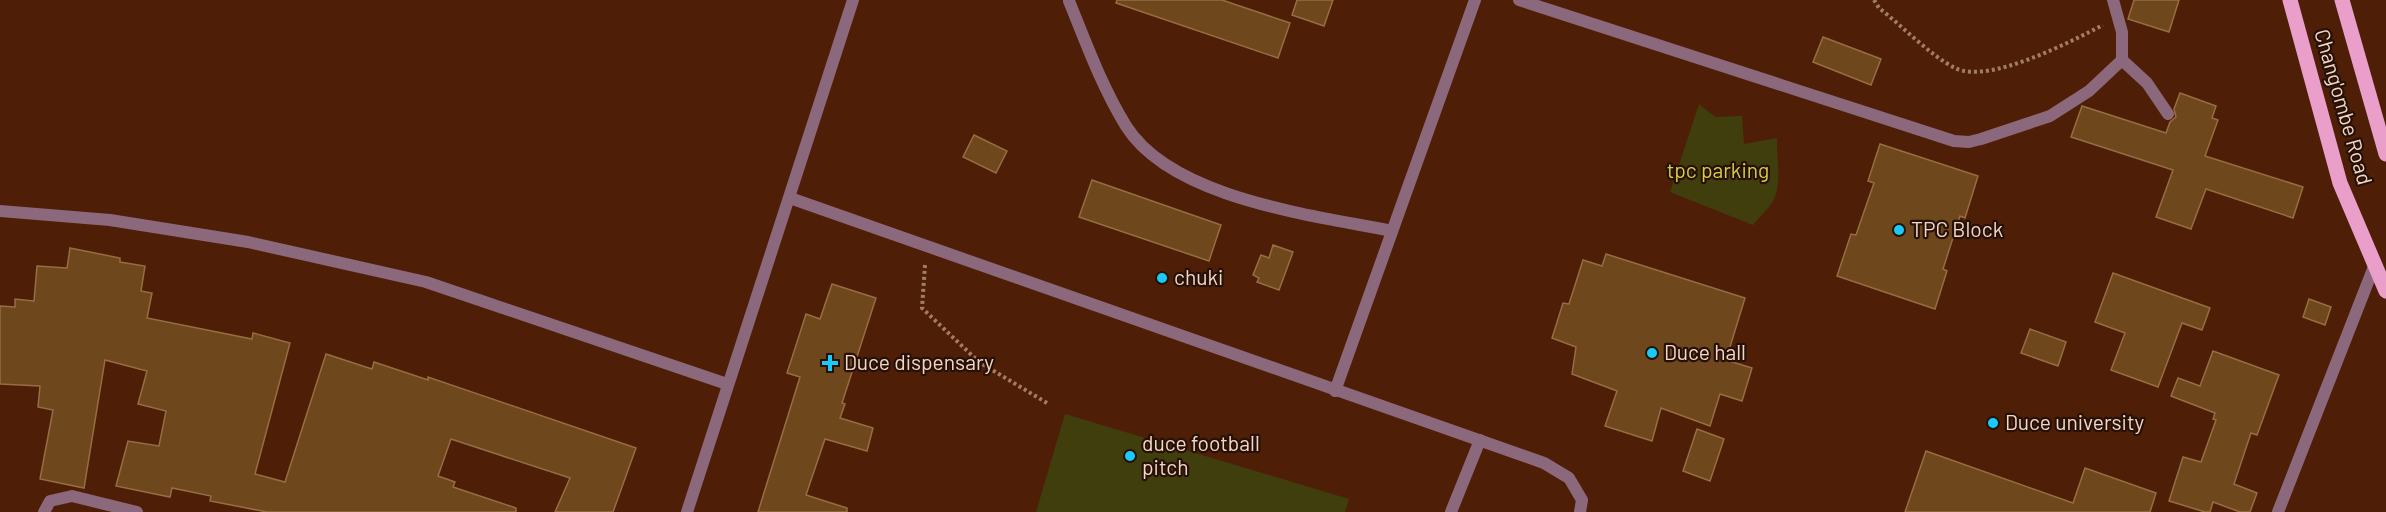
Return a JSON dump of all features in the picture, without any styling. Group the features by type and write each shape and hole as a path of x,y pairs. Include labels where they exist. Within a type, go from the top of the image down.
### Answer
{"main road":[{"name":"Chang'ombe Road","path":"2290,0 2340,183 2386,291"},
{"name":"Chang'ombe Road","path":"2342,0 2386,154"}],"street":[{"path":"687,512 853,0"},
{"path":"1069,0 1099,75 1127,127 1151,154 1196,182 1266,205 1392,231"},
{"path":"1335,391 1475,0"},
{"path":"1519,0 1954,141 1969,142 2050,116 2089,91 2122,60 2122,32 2119,17 2113,5"},
{"path":"2122,60 2147,83 2168,114"},
{"path":"790,198 1544,463 1569,478 1582,500 1581,512"},
{"path":"0,211 110,220 236,240 426,282 727,384"},
{"path":"2278,512 2375,264"},
{"path":"1451,512 1480,440"},
{"path":"44,512 50,501 72,496 137,512"}],"path":[{"path":"1874,0 1879,8 1940,58 1956,69 1971,73 2019,62 2052,51 2107,23 2113,5"},
{"path":"927,246 922,308 979,362 1047,403"}],"green space":[{"name":"tpc parking","path":"1699,104 1715,117 1742,116 1744,144 1777,138 1776,192 1770,206 1753,225 1670,192"},
{"name":"duce football pitch","path":"1065,414 1349,499 1345,512 1036,512"}],"building":[{"path":"1117,0 1222,0 1290,23 1278,58 1116,3"},
{"path":"1297,0 1333,0 1324,26 1292,15"},
{"path":"2134,0 2179,0 2169,32 2128,19"},
{"path":"1823,37 1881,59 1871,85 1813,62"},
{"path":"2180,93 2216,106 2212,118 2218,120 2205,156 2303,187 2293,218 2206,189 2191,229 2156,217 2173,170 2071,137 2082,106 2166,133 2170,122 2176,117 2174,109"},
{"path":"974,135 1007,151 996,173 963,157"},
{"path":"1880,144 1978,176 1965,218 1960,216 1943,269 1947,271 1935,309 1837,276 1851,234 1856,235 1874,183 1868,181"},
{"path":"1092,180 1221,225 1209,261 1079,217"},
{"path":"1273,245 1293,252 1279,290 1257,282 1259,278 1253,275 1261,255 1269,258"},
{"path":"70,248 120,258 120,262 145,266 141,291 152,293 147,318 252,339 253,333 290,343 255,474 285,482 326,354 372,369 374,362 428,380 428,377 636,448 613,512 555,512 570,478 451,439 438,476 455,482 453,487 516,508 516,512 267,512 210,501 211,496 172,488 170,497 116,486 128,441 159,446 166,411 138,404 147,371 105,360 84,488 40,479 53,410 38,407 40,386 0,384 0,306 15,307 15,299 34,301 37,266 67,268"},
{"name":"Duce hall","path":"1606,254 1745,298 1726,360 1752,368 1742,401 1720,394 1710,426 1661,408 1652,441 1605,426 1617,391 1572,374 1576,347 1552,338 1563,303 1569,304 1583,260 1602,266"},
{"path":"2113,273 2210,308 2202,330 2182,323 2158,387 2111,370 2125,333 2095,322"},
{"path":"832,284 876,298 842,403 845,404 840,418 873,428 867,451 825,439 806,495 847,508 847,512 758,512 800,377 787,373 806,314 820,319"},
{"path":"2309,299 2331,307 2325,325 2303,317"},
{"path":"2030,329 2066,342 2058,366 2021,353"},
{"path":"2213,351 2279,375 2257,435 2251,433 2234,484 2257,493 2250,512 2240,512 2213,502 2210,512 2205,512 2169,501 2183,457 2201,462 2216,420 2213,419 2215,413 2171,396 2178,378 2200,386"},
{"path":"1697,429 1724,439 1710,481 1683,471"},
{"path":"1926,451 2073,503 2085,468 2156,493 2150,512 1905,512"}],"place":[{"name":"TPC Block","path":"1899,230"},
{"name":"chuki","path":"1162,278"},
{"name":"Duce hall","path":"1652,353"},
{"name":"Duce dispensary","path":"830,363"},
{"name":"Duce university","path":"1993,423"},
{"name":"duce football pitch","path":"1130,456"}]}
